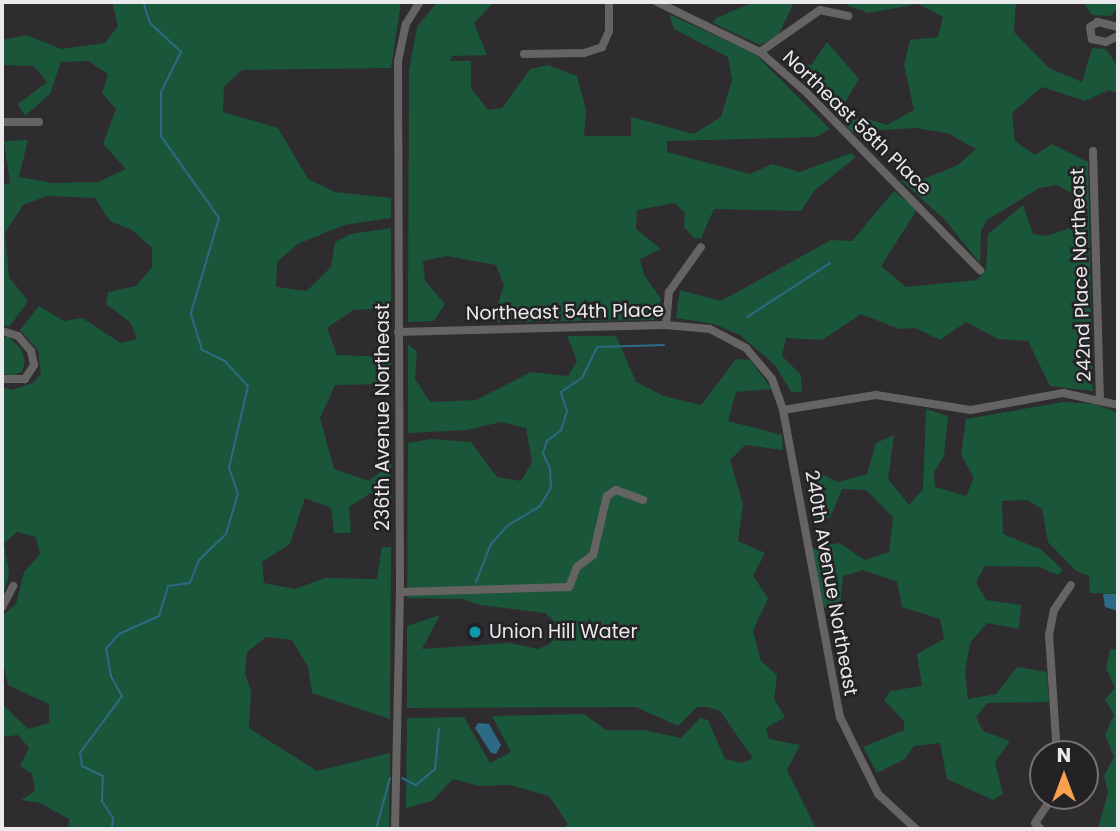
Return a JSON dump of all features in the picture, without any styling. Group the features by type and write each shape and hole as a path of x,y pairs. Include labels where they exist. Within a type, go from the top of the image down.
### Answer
{"street":[{"path":"524,54 597,50 608,38 608,2"},
{"name":"Northeast 58th Place","path":"657,2 760,52 807,93 980,270"},
{"name":"236th Avenue Northeast","path":"395,829 400,592 398,61 401,39 418,5"},
{"path":"760,52 820,10 848,16"},
{"path":"1118,27 1098,22 1090,27 1092,39 1106,42 1118,36"},
{"path":"2,122 39,122"},
{"name":"242nd Place Northeast","path":"1093,151 1100,398"},
{"path":"666,325 669,292 701,247"},
{"name":"Northeast 54th Place","path":"397,332 666,325 731,337"},
{"path":"2,331 18,335 31,351 34,365 25,379 2,380"},
{"name":"240th Avenue Northeast","path":"731,337 762,364 783,410 841,717 878,794 916,829"},
{"path":"783,410 876,395 971,410 1063,393 1100,398 1118,405"},
{"path":"400,592 569,587 577,567 593,555 607,496 616,490 643,500"},
{"path":"1056,740 1049,635 1054,610 1071,584"},
{"path":"2,607 13,586"},
{"path":"1027,829 1038,826 1046,810"}],"green space":[{"path":"112,2 401,2 391,68 242,70 224,87 223,112 278,128 308,179 335,192 391,198 391,218 344,225 298,244 277,262 276,287 307,291 331,267 335,242 351,234 391,228 391,308 353,310 327,328 337,355 391,357 391,384 335,385 320,418 334,469 369,481 391,463 391,505 371,493 349,507 351,533 334,533 331,508 305,498 290,544 262,562 264,583 295,589 325,578 377,579 382,547 391,547 390,719 312,693 308,667 292,640 266,637 247,652 245,673 251,691 249,728 317,771 390,753 389,829 68,829 69,819 40,803 21,800 35,791 32,774 20,766 29,748 18,735 2,737 2,704 28,729 49,723 49,704 8,685 2,657 2,616 16,604 24,572 40,554 36,537 17,532 4,543 9,574 2,601 2,386 11,390 33,383 41,374 38,350 20,330 39,306 64,321 82,318 121,343 137,339 130,322 106,304 108,292 136,286 152,267 152,248 132,230 110,221 95,198 47,196 23,205 5,233 9,277 28,301 10,326 2,326 2,184 10,183 4,141 28,140 19,177 53,183 98,182 126,169 103,144 116,109 102,93 108,74 88,61 61,62 50,94 25,116 18,104 47,82 34,66 2,65 2,40 27,35 61,49 105,43 118,26"},
{"path":"437,2 494,2 474,23 487,55 452,56 450,61 471,61 471,88 488,110 502,108 530,69 548,65 577,76 586,110 584,136 631,136 631,117 694,134 721,117 732,80 728,57 674,29 669,14 755,54 830,129 816,137 667,141 667,152 750,174 772,164 800,172 851,153 856,157 815,190 801,211 714,209 701,238 694,238 684,227 685,213 675,203 637,210 636,229 661,249 640,259 644,275 661,299 654,320 497,322 494,316 504,285 496,265 447,256 423,261 425,281 445,304 434,321 408,322 409,70 417,27"},
{"path":"754,2 794,2 778,36 760,45 713,23 716,18"},
{"path":"840,2 1016,2 1014,32 1049,68 1082,82 1092,48 1106,49 1118,67 1118,94 1109,90 1085,101 1042,87 1012,113 1015,141 1035,155 1052,144 1088,162 1093,391 1050,386 1028,341 998,339 966,322 940,340 915,328 899,329 861,314 822,340 786,338 782,356 801,375 802,392 791,392 775,365 740,335 714,324 676,318 680,290 721,301 831,240 852,241 894,191 917,210 881,266 906,287 977,280 986,270 988,234 1023,205 1033,234 1046,236 1082,224 1087,216 1074,195 1057,185 1039,188 987,220 981,231 980,263 945,220 901,180 919,181 958,165 976,149 947,133 915,128 851,132 844,123 863,117 887,125 914,110 904,65 910,40 938,37 943,17 918,4 868,13"},
{"path":"1083,2 1118,2 1118,7 1111,16 1092,15"},
{"path":"827,42 859,79 839,113 794,69 812,64"},
{"path":"567,336 616,336 636,382 664,396 701,405 736,359 750,360 772,389 736,392 728,421 782,435 783,450 745,445 730,460 743,504 738,541 765,553 753,576 768,598 753,631 761,661 777,675 774,699 785,717 766,728 769,739 800,745 787,770 816,829 562,829 568,824 549,796 510,785 479,786 453,779 432,801 406,808 407,718 464,717 490,763 511,752 492,716 584,714 606,730 644,730 681,738 700,718 708,720 725,759 742,763 753,758 720,711 707,707 697,707 678,726 636,707 407,708 407,626 440,615 422,649 510,643 538,649 550,644 557,633 554,621 545,613 480,605 463,599 407,598 408,443 431,439 471,442 497,477 521,481 532,462 526,428 501,422 467,430 408,433 408,344 417,352 415,379 430,402 476,400 531,372 568,376 577,361"},
{"path":"9,337 21,349 25,361 22,372 11,376 2,373 2,338"},
{"path":"1063,402 1095,404 1118,413 1118,594 1090,593 1089,576 1076,571 1048,542 1042,509 1027,500 1002,501 1003,534 1042,550 1063,570 1058,575 1039,567 985,566 976,582 986,600 1021,605 1019,629 987,623 970,643 965,672 968,699 996,694 1017,667 1047,672 1049,702 987,703 976,717 983,731 1010,741 995,762 1003,794 993,800 947,779 940,743 914,746 905,759 877,773 863,747 904,730 904,721 884,700 890,691 922,686 917,654 944,639 940,619 902,607 897,582 863,570 843,576 840,605 823,608 812,548 839,543 865,560 889,552 893,517 866,490 842,489 830,518 816,520 806,474 818,472 838,482 867,474 876,443 894,435 888,479 909,505 923,489 926,409 948,416 944,456 934,472 935,487 966,496 974,478 961,455 966,419"},
{"path":"1110,649 1118,650 1118,829 1098,829 1108,792 1104,776 1114,757 1105,735 1114,715 1105,699 1115,688 1106,668"}],"water":[{"path":"1103,594 1118,594 1118,611 1105,607"},
{"path":"478,723 489,724 501,745 496,754 491,753 475,728"}],"waterway":[{"path":"112,829 113,818 102,801 103,776 82,766 80,753 122,696 111,676 106,649 119,634 159,616 168,586 190,583 199,560 226,534 238,494 229,468 248,386 225,361 202,350 191,313 219,218 161,136 161,92 181,52 150,23 143,2"},
{"path":"747,317 830,263"},
{"path":"476,582 491,544 507,526 540,506 551,488 550,469 543,453 547,441 561,430 567,411 561,392 582,378 597,347 664,345"},
{"path":"402,778 416,785 435,769 439,728"},
{"path":"376,829 390,778"}],"place":[{"name":"Union Hill Water","path":"475,632"}]}
